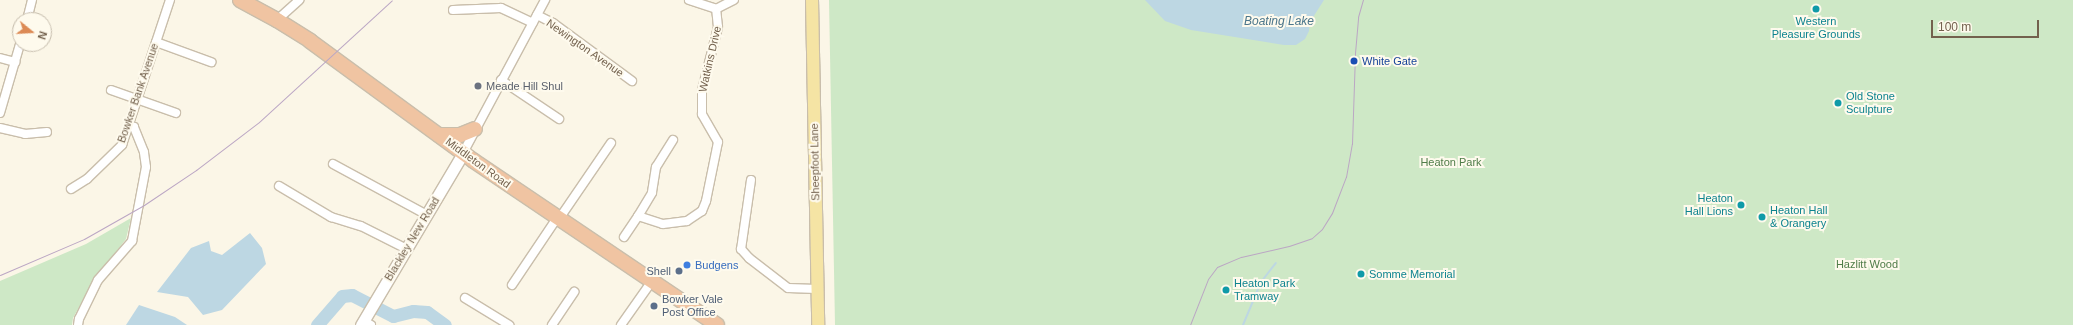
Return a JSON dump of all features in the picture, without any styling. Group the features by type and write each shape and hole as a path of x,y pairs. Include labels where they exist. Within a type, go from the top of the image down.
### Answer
{"highway":[{"name":"Middleton Road","path":"240,0 277,20 324,51 463,153 717,325"},
{"path":"439,135 460,135 475,129"}],"main road":[{"name":"Sheepfoot Lane","path":"812,0 818,325"}],"street":[{"path":"29,12 32,0"},
{"name":"Bowker Bank Avenue","path":"71,189 87,180 122,145 170,0"},
{"path":"277,20 299,0"},
{"path":"463,153 545,0"},
{"path":"689,0 716,9 734,0"},
{"path":"453,10 502,8 532,23"},
{"name":"Watkins Drive","path":"638,216 663,224 679,223 691,219 702,211 706,201 718,142 702,114 702,90 718,27 716,9"},
{"name":"Newington Avenue","path":"537,15 553,24 632,81"},
{"path":"156,42 211,62"},
{"path":"0,113 18,52"},
{"path":"0,58 15,62"},
{"path":"501,80 559,119"},
{"path":"111,90 176,113"},
{"path":"78,325 79,319 98,280 132,241 146,167 144,152 134,127 129,126"},
{"path":"0,128 25,134 41,129"},
{"path":"624,237 652,193 656,167 673,140"},
{"path":"512,285 611,143"},
{"name":"Blackley New Road","path":"366,321 377,299 463,153"},
{"path":"333,164 427,215"},
{"path":"751,180 741,249 749,258 788,288 817,289"},
{"path":"279,186 331,217 361,226 407,249"},
{"path":"621,325 652,281"},
{"path":"552,325 574,292"},
{"path":"465,298 509,325"}],"green space":[{"name":"Heaton Park","path":"829,0 2073,0 2073,325 835,325"},
{"path":"131,218 126,239 95,279 73,318 72,325 0,325 0,281 86,244"}],"water":[{"name":"Boating Lake","path":"1145,0 1324,0 1310,22 1309,31 1305,39 1296,45 1284,45 1191,30 1165,21"},
{"path":"250,233 262,248 266,264 222,310 203,315 188,297 157,292 191,248 209,241 211,251 222,255"},
{"path":"139,305 175,317 187,325 126,325"}],"waterway":[{"path":"1243,325 1261,282 1276,263"},
{"path":"317,325 342,296 352,295 393,316 413,311 427,312 445,325"}],"tram line":[{"path":"0,275 84,239 144,205 196,170 259,122 392,0"},
{"path":"1190,325 1208,279 1217,267 1241,257 1289,246 1312,238 1322,229 1332,213 1346,177 1352,144 1355,53 1358,17 1363,0"}],"place":[{"name":"Western Pleasure Grounds","path":"1816,9"},
{"name":"White Gate","path":"1354,61"},
{"name":"Meade Hill Shul","path":"478,86"},
{"name":"Old Stone Sculpture","path":"1838,103"},
{"name":"Heaton Hall Lions","path":"1741,205"},
{"name":"Heaton Hall & Orangery","path":"1762,217"},
{"name":"Budgens","path":"687,265"},
{"name":"Shell","path":"679,271"},
{"name":"Somme Memorial","path":"1361,274"},
{"name":"Heaton Park Tramway","path":"1226,290"},
{"name":"Bowker Vale Post Office","path":"654,306"}],"park label":[{"name":"Hazlitt Wood","path":"1867,264"}]}
